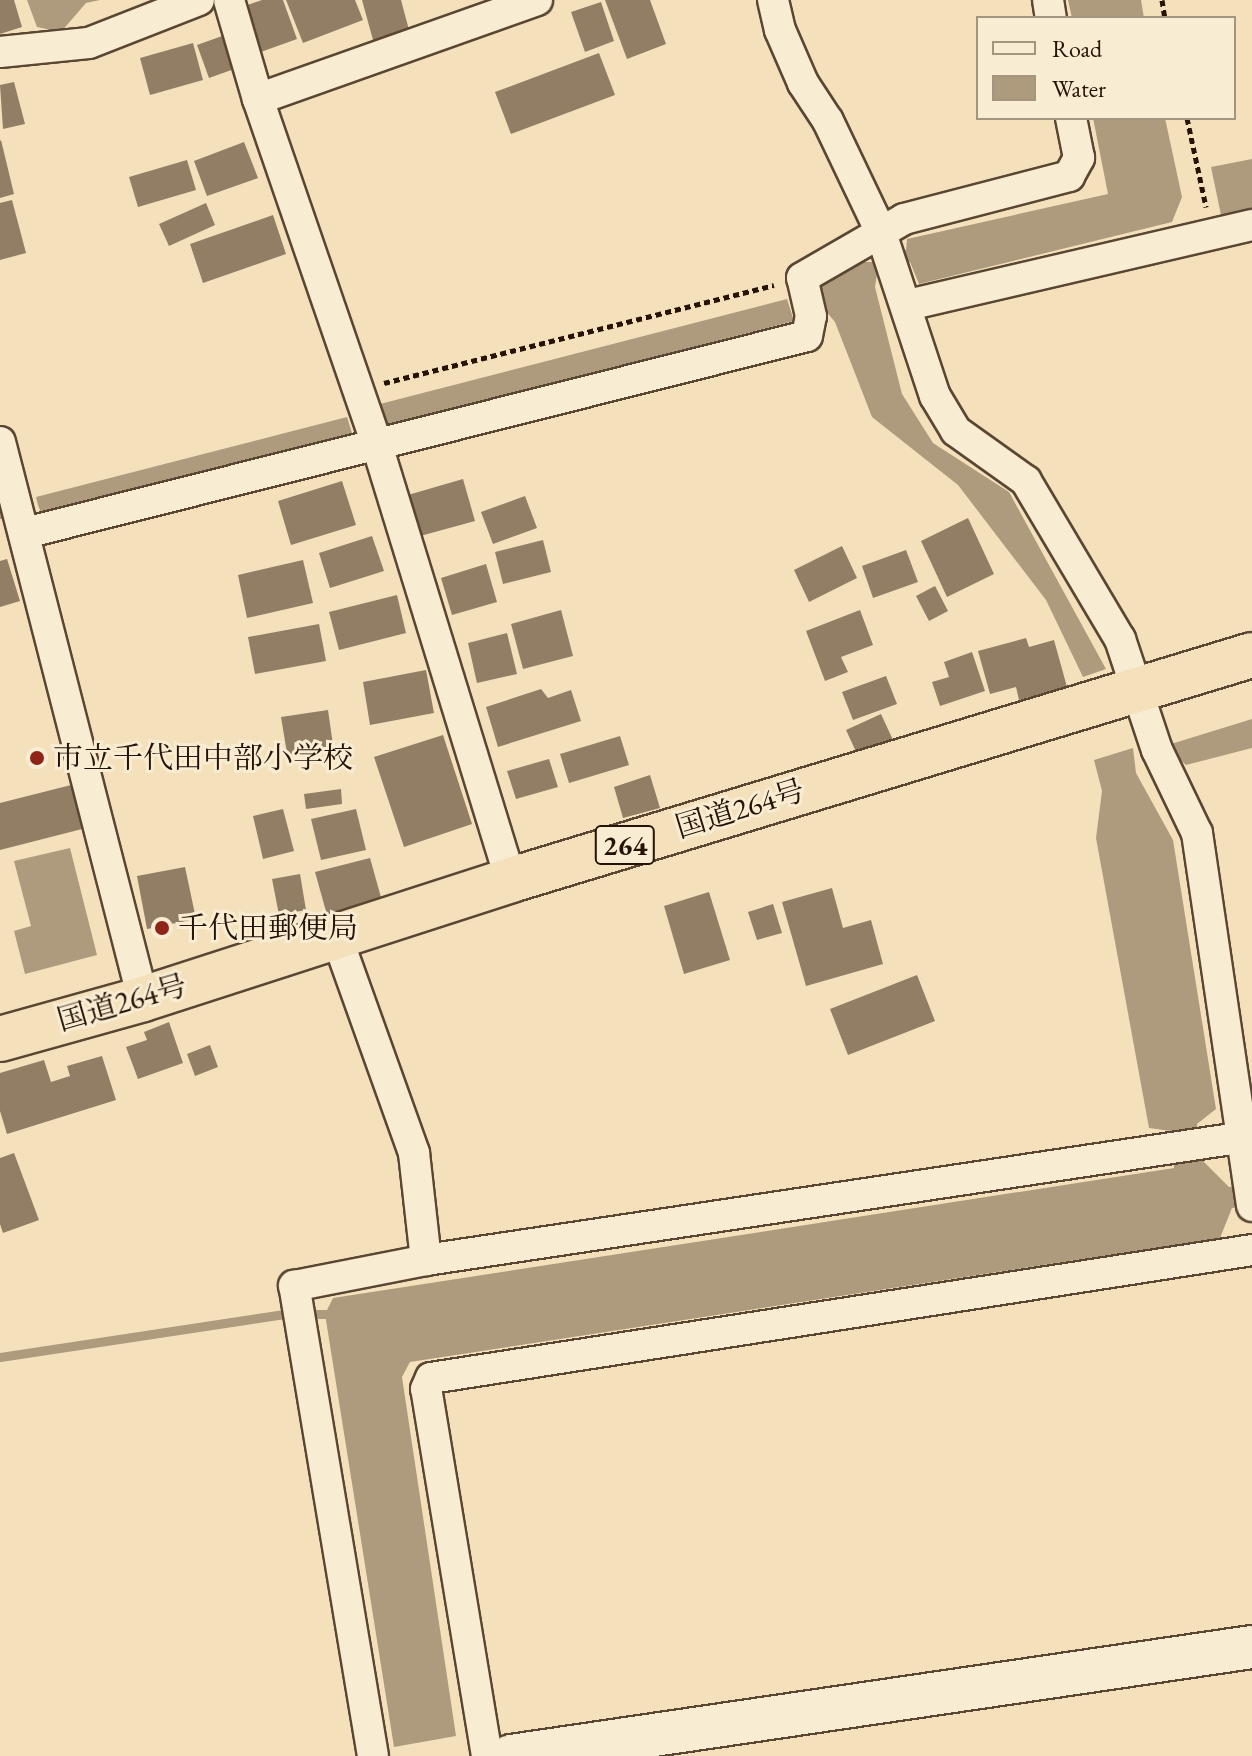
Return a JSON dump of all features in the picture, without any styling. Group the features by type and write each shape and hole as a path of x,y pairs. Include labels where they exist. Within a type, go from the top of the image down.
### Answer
{"highway":[{"name":"国道264号","path":"0,1039 143,999 511,880 1135,688 1252,655"}],"street":[{"path":"0,52 89,43 199,0"},
{"path":"229,0 258,99 376,442 511,880"},
{"path":"258,99 537,0"},
{"path":"773,0 780,30 803,83 828,121 888,251 935,396 956,431 1026,481 1120,639 1157,750 1197,833 1247,1137 1250,1191"},
{"path":"25,533 376,442 807,336 811,316 802,278 888,251 904,219 1069,176 1079,158 1071,120"},
{"path":"908,305 1252,225"},
{"path":"0,442 143,999"},
{"path":"336,935 414,1153 426,1260"},
{"path":"373,1756 294,1286 426,1260 1247,1137"},
{"path":"487,1756 426,1389 431,1378 1252,1250"},
{"path":"511,1756 1252,1647"}],"path":[{"path":"1187,120 1212,234"},
{"path":"358,389 802,278"}],"water":[{"path":"27,0 100,0 86,3 61,32 37,27"},
{"path":"1068,0 1141,0 1144,16 1072,16"},
{"path":"1093,120 1165,120 1182,197 1172,222 919,284 910,262 877,274 875,287 902,394 933,443 1009,492 1106,669 1083,677 1046,600 958,485 872,417 835,322 819,303 820,284 858,262 872,262 906,250 907,239 1108,194"},
{"path":"1252,159 1252,209 1221,215 1211,167"},
{"path":"787,299 794,321 386,427 380,404"},
{"path":"347,417 352,433 41,513 38,505 36,497"},
{"path":"1252,719 1252,748 1186,765 1172,752 1171,744"},
{"path":"1133,748 1136,773 1173,840 1216,1109 1197,1124 1204,1162 1229,1187 1252,1183 1252,1206 1232,1208 1220,1238 410,1362 402,1377 456,1736 394,1747 325,1314 333,1298 1174,1168 1171,1131 1149,1128 1096,838 1102,791 1094,760"},
{"path":"70,848 97,955 25,974 14,931 31,926 14,861"}],"building":[{"path":"0,0 14,0 22,27 0,34"},
{"path":"262,0 283,0 297,39 258,53 242,7"},
{"path":"286,0 355,0 363,20 303,43"},
{"path":"362,0 401,0 409,30 373,40"},
{"path":"605,0 650,0 666,44 627,59"},
{"path":"601,2 614,41 585,52 571,12"},
{"path":"225,35 237,68 209,78 197,45"},
{"path":"193,43 203,80 150,95 140,58"},
{"path":"599,53 615,95 511,134 495,92"},
{"path":"14,82 25,124 3,129 0,85"},
{"path":"0,141 14,194 0,198"},
{"path":"244,142 258,178 207,196 194,161"},
{"path":"187,160 196,190 138,207 129,177"},
{"path":"12,200 26,253 0,260 0,203"},
{"path":"206,203 215,225 169,246 159,224"},
{"path":"273,215 286,254 203,283 190,244"},
{"path":"463,479 475,521 413,538 401,497"},
{"path":"342,481 356,525 291,545 278,501"},
{"path":"525,496 537,528 493,544 481,512"},
{"path":"968,518 994,574 947,597 921,541"},
{"path":"372,536 384,571 330,588 319,553"},
{"path":"543,540 551,572 503,584 495,552"},
{"path":"842,546 857,578 809,602 794,570"},
{"path":"906,550 918,582 873,598 862,566"},
{"path":"7,559 20,601 0,607 0,561"},
{"path":"303,560 313,603 247,618 238,575"},
{"path":"486,564 497,602 452,615 441,578"},
{"path":"935,586 948,611 929,621 916,596"},
{"path":"397,595 406,633 339,650 329,612"},
{"path":"561,610 573,656 523,669 511,624"},
{"path":"860,610 873,645 841,657 848,672 825,681 806,631"},
{"path":"319,624 326,661 255,674 248,637"},
{"path":"507,633 517,674 477,683 468,643"},
{"path":"1026,638 1029,647 1054,640 1067,687 1019,700 1016,687 990,694 978,651"},
{"path":"972,652 985,691 940,706 932,682 949,677 944,662"},
{"path":"426,670 434,713 370,725 363,682"},
{"path":"886,676 897,704 853,720 842,692"},
{"path":"541,689 548,698 571,690 581,721 498,747 486,707"},
{"path":"328,710 334,752 288,759 281,717"},
{"path":"881,714 893,740 858,756 846,730"},
{"path":"443,735 472,824 404,847 374,757"},
{"path":"620,736 629,765 569,783 560,754"},
{"path":"549,759 558,787 516,799 507,771"},
{"path":"650,775 660,808 623,818 614,787"},
{"path":"75,784 86,828 0,850 0,803"},
{"path":"341,789 342,804 306,809 304,794"},
{"path":"283,809 294,851 263,859 253,816"},
{"path":"356,809 366,850 321,860 311,819"},
{"path":"370,858 382,901 327,915 315,872"},
{"path":"185,867 196,919 147,929 137,876"},
{"path":"300,874 306,910 279,915 272,879"},
{"path":"832,888 843,928 871,920 883,964 806,986 782,902"},
{"path":"709,892 730,960 684,974 664,906"},
{"path":"773,904 782,933 757,940 748,912"},
{"path":"917,975 935,1021 848,1055 830,1009"},
{"path":"169,1022 183,1063 138,1079 126,1047 147,1040 144,1032"},
{"path":"210,1045 218,1067 195,1076 187,1054"},
{"path":"102,1056 116,1100 7,1134 0,1111 0,1073 44,1060 51,1082 70,1076 67,1066"},
{"path":"14,1153 39,1220 3,1233 0,1224 0,1158"}],"waterway":[{"path":"0,1357 283,1314"},
{"path":"312,1314 325,1314"}],"place":[{"name":"市立千代田中部小学校","path":"37,758"},
{"name":"千代田郵便局","path":"162,928"}]}
